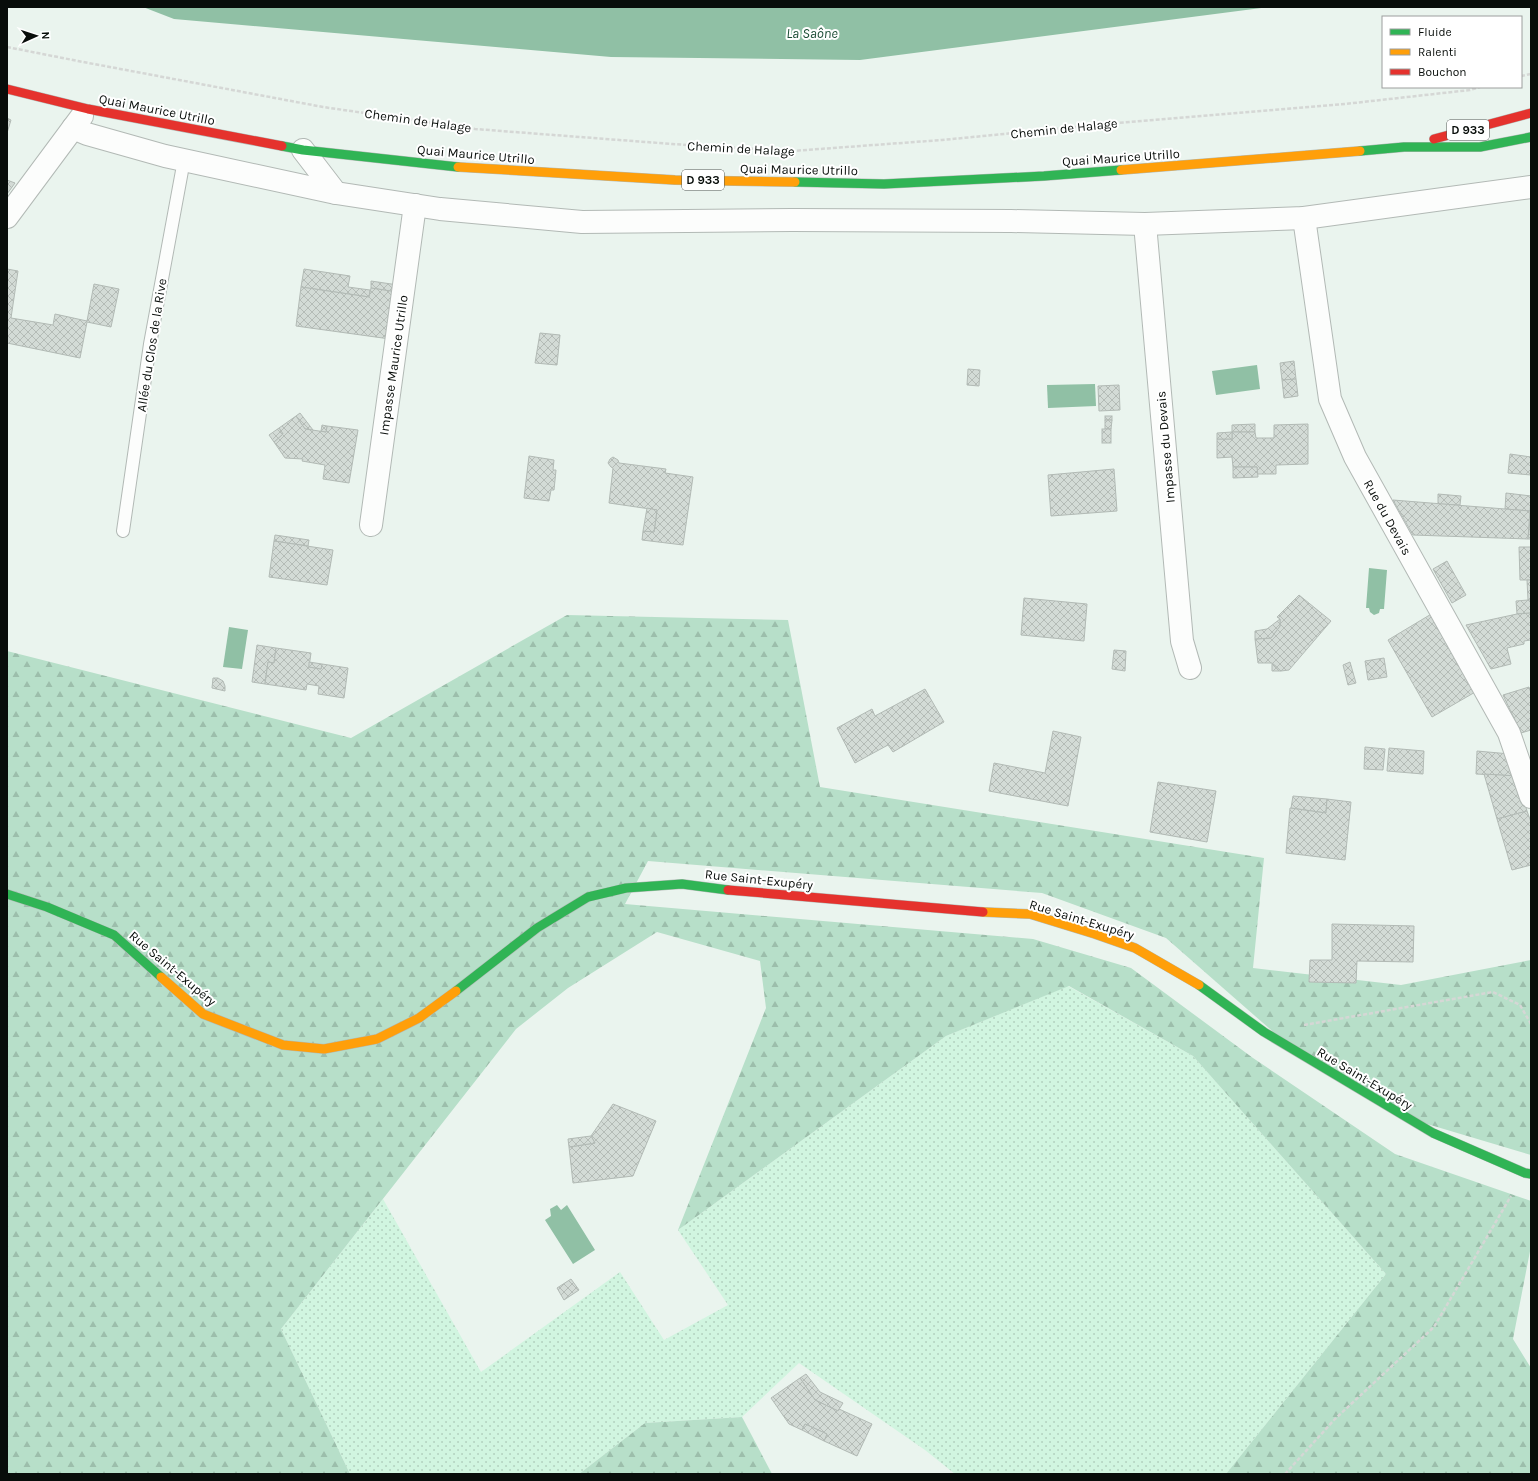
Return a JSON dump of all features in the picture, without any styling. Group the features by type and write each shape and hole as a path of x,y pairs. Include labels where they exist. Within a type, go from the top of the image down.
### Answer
{"street":[{"name":"Quai Maurice Utrillo","path":"7,89 88,109 303,150 475,169 674,180 884,184 1044,176 1404,147 1480,146 1531,137"},
{"path":"7,216 88,109"},
{"name":"Quai Maurice Utrillo","path":"1404,147 1531,113"},
{"path":"73,128 94,136 184,160 336,193 440,210 582,222 799,220 1004,221 1145,224 1304,218 1531,187"},
{"path":"303,150 336,193"},
{"name":"Impasse Maurice Utrillo","path":"371,525 415,205"},
{"name":"Rue du Devais","path":"1304,218 1330,398 1355,457 1509,733 1531,797"},
{"name":"Impasse du Devais","path":"1145,224 1182,641 1190,668"},
{"name":"Rue Saint-Exupéry","path":"7,894 47,907 114,935 203,1014 283,1045 324,1049 377,1039 419,1018 487,968 537,928 588,897 626,888 682,884 762,894 961,911 1030,914 1135,948 1191,979 1264,1032 1433,1133 1528,1174"}],"lane":[{"name":"Allée du Clos de la Rive","path":"123,531 150,344 184,160"}],"path":[{"name":"Chemin de Halage","path":"7,47 324,107 476,129 672,144 792,151 942,140 1125,122 1345,104 1477,88"},
{"path":"1264,1032 1493,992 1520,1005 1531,1024"},
{"path":"1285,1474 1335,1419 1434,1327 1528,1174"}],"shaded area":[{"path":"1068,986 1193,1056 1386,1274 1226,1474 955,1474 925,1450 799,1363 742,1417 645,1423 579,1474 350,1474 281,1329 383,1199 481,1372 620,1272 664,1340 728,1305 678,1230 946,1036"}],"green space":[{"path":"567,615 788,620 820,787 1264,858 1253,968 1401,985 1531,960 1531,1155 1417,1121 1279,1037 1166,938 1042,893 648,861 625,904 1033,939 1131,968 1253,1058 1395,1154 1531,1201 1531,1246 1513,1339 1531,1368 1531,1474 1226,1474 1386,1274 1193,1056 1069,986 946,1036 678,1230 766,1008 760,961 657,932 568,988 516,1029 281,1329 350,1474 7,1474 7,651 351,738"},
{"path":"742,1417 772,1474 579,1474 645,1423"}],"water":[{"name":"La Saône","path":"143,7 1269,7 860,60 611,57 174,19"},
{"path":"1257,365 1260,389 1216,395 1212,371"},
{"path":"1095,384 1096,406 1048,408 1047,385"},
{"path":"1369,568 1387,570 1384,609 1380,609 1379,613 1374,615 1370,612 1369,608 1366,608"},
{"path":"229,627 248,630 242,669 223,667"},
{"path":"557,1205 561,1210 567,1205 595,1250 573,1264 545,1220 551,1216 550,1209"}],"building":[{"path":"7,118 11,120 7,133"},
{"path":"7,180 15,183 7,194"},
{"path":"7,269 18,271 11,318 53,325 55,314 87,321 94,284 119,289 111,327 87,322 80,358 7,343"},
{"path":"304,269 350,276 348,287 370,290 369,297 301,287"},
{"path":"371,281 398,285 397,292 371,288"},
{"path":"301,287 369,297 371,288 397,292 390,339 296,326"},
{"path":"540,333 560,335 557,365 535,363"},
{"path":"1294,361 1296,379 1282,380 1280,363"},
{"path":"968,369 980,370 979,386 967,385"},
{"path":"1296,379 1298,396 1284,398 1282,380"},
{"path":"1119,385 1120,410 1099,411 1098,386"},
{"path":"300,413 313,430 305,429 296,416"},
{"path":"296,416 305,429 326,432 327,426 358,430 349,483 323,479 325,465 302,461 303,459 285,458 274,442 283,434 279,428"},
{"path":"1105,416 1112,416 1112,420 1105,420"},
{"path":"1105,420 1112,420 1111,429 1105,429"},
{"path":"1255,424 1255,432 1232,432 1232,425"},
{"path":"1308,424 1308,464 1276,465 1276,474 1257,474 1257,467 1233,467 1232,457 1217,458 1217,439 1232,439 1232,432 1255,432 1256,438 1274,438 1274,425"},
{"path":"322,425 327,426 326,432 321,431"},
{"path":"279,428 283,434 274,442 269,435"},
{"path":"1102,429 1111,429 1111,443 1102,443"},
{"path":"1232,432 1232,439 1217,439 1217,433"},
{"path":"1510,454 1531,457 1531,475 1508,473"},
{"path":"529,456 554,460 553,470 556,470 554,490 551,490 549,501 524,498"},
{"path":"613,457 618,460 619,463 666,469 665,473 693,477 683,545 642,540 643,531 654,532 657,510 609,503 613,468 608,463"},
{"path":"1233,467 1257,467 1258,477 1233,478"},
{"path":"1114,469 1117,511 1051,516 1048,475"},
{"path":"1506,493 1531,496 1530,511 1505,509"},
{"path":"1438,494 1461,496 1460,505 1438,504"},
{"path":"1393,500 1530,511 1528,539 1413,535"},
{"path":"647,508 657,510 654,532 643,531"},
{"path":"1530,521 1531,539 1528,539"},
{"path":"275,535 309,540 308,546 274,541"},
{"path":"274,541 333,550 327,585 269,577"},
{"path":"1519,547 1531,547 1531,580 1520,580"},
{"path":"1447,561 1466,595 1452,603 1433,569"},
{"path":"1527,580 1531,580 1531,600 1528,600"},
{"path":"1299,595 1331,621 1289,670 1281,671 1272,663 1258,663 1255,639 1271,638 1280,626 1280,619 1277,617"},
{"path":"1024,598 1087,604 1084,641 1021,635"},
{"path":"1531,600 1531,613 1517,614 1516,601"},
{"path":"1433,613 1477,691 1432,717 1388,640"},
{"path":"1531,613 1531,640 1524,641 1524,644 1507,648 1511,664 1491,669 1466,625 1517,614"},
{"path":"1280,619 1280,626 1271,638 1255,639 1255,631 1267,629"},
{"path":"257,645 276,648 274,663 268,662 265,684 252,682"},
{"path":"276,648 311,653 309,667 321,669 322,664 348,668 344,698 318,694 319,686 307,684 306,690 265,684 268,662 274,663"},
{"path":"1114,650 1126,651 1125,671 1112,669"},
{"path":"1384,658 1387,677 1368,680 1365,661"},
{"path":"309,662 322,664 321,669 309,667"},
{"path":"1350,662 1356,683 1348,685 1343,665"},
{"path":"1272,663 1281,671 1272,671"},
{"path":"213,678 218,678 223,681 225,691 212,688"},
{"path":"1529,687 1531,693 1531,730 1521,733 1503,695"},
{"path":"925,689 944,722 893,752 888,745 855,763 837,728 872,709 875,716"},
{"path":"1053,731 1081,737 1068,806 989,791 994,763 1045,773"},
{"path":"1365,747 1385,749 1383,770 1364,769"},
{"path":"1389,748 1424,751 1423,774 1387,771"},
{"path":"1477,751 1510,754 1517,776 1476,774"},
{"path":"1484,774 1517,776 1527,811 1497,819"},
{"path":"1158,782 1216,791 1207,842 1150,832"},
{"path":"1293,796 1327,799 1326,813 1291,808"},
{"path":"1327,799 1351,802 1345,860 1286,853 1290,808 1326,813"},
{"path":"1527,811 1531,822 1531,865 1512,870 1497,819"},
{"path":"1332,924 1414,926 1413,962 1357,961 1356,983 1309,982 1310,960 1332,960"},
{"path":"613,1104 656,1121 633,1176 573,1183 569,1147 595,1143 591,1136"},
{"path":"591,1136 595,1143 569,1147 568,1139"},
{"path":"571,1279 579,1290 564,1300 557,1288"},
{"path":"806,1374 820,1392 843,1403 838,1411 815,1400 800,1378"},
{"path":"800,1378 815,1400 838,1411 839,1409 872,1424 857,1456 824,1441 827,1434 805,1424 802,1430 789,1424 771,1398"},
{"path":"805,1424 827,1434 824,1441 802,1430"}],"traffic: fast":[{"path":"1360,151 1404,147 1480,147 1531,137"},
{"path":"282,146 303,150 458,167"},
{"path":"795,182 884,184 1044,176 1121,170"},
{"path":"456,991 537,928 588,897 626,888 682,884 728,890"},
{"path":"7,894 47,907 114,935 161,977"},
{"path":"1199,985 1264,1032 1433,1133 1525,1173 1531,1174"}],"traffic: slow":[{"path":"1121,170 1360,151"},
{"path":"458,167 675,180 795,182"},
{"path":"983,912 1030,914 1095,934 1135,948 1199,985"},
{"path":"161,977 203,1014 283,1045 324,1049 377,1039 419,1018 456,991"}],"traffic: jam":[{"path":"7,89 88,109 282,146"},
{"path":"1434,139 1531,113"},
{"path":"728,890 983,912"}]}
